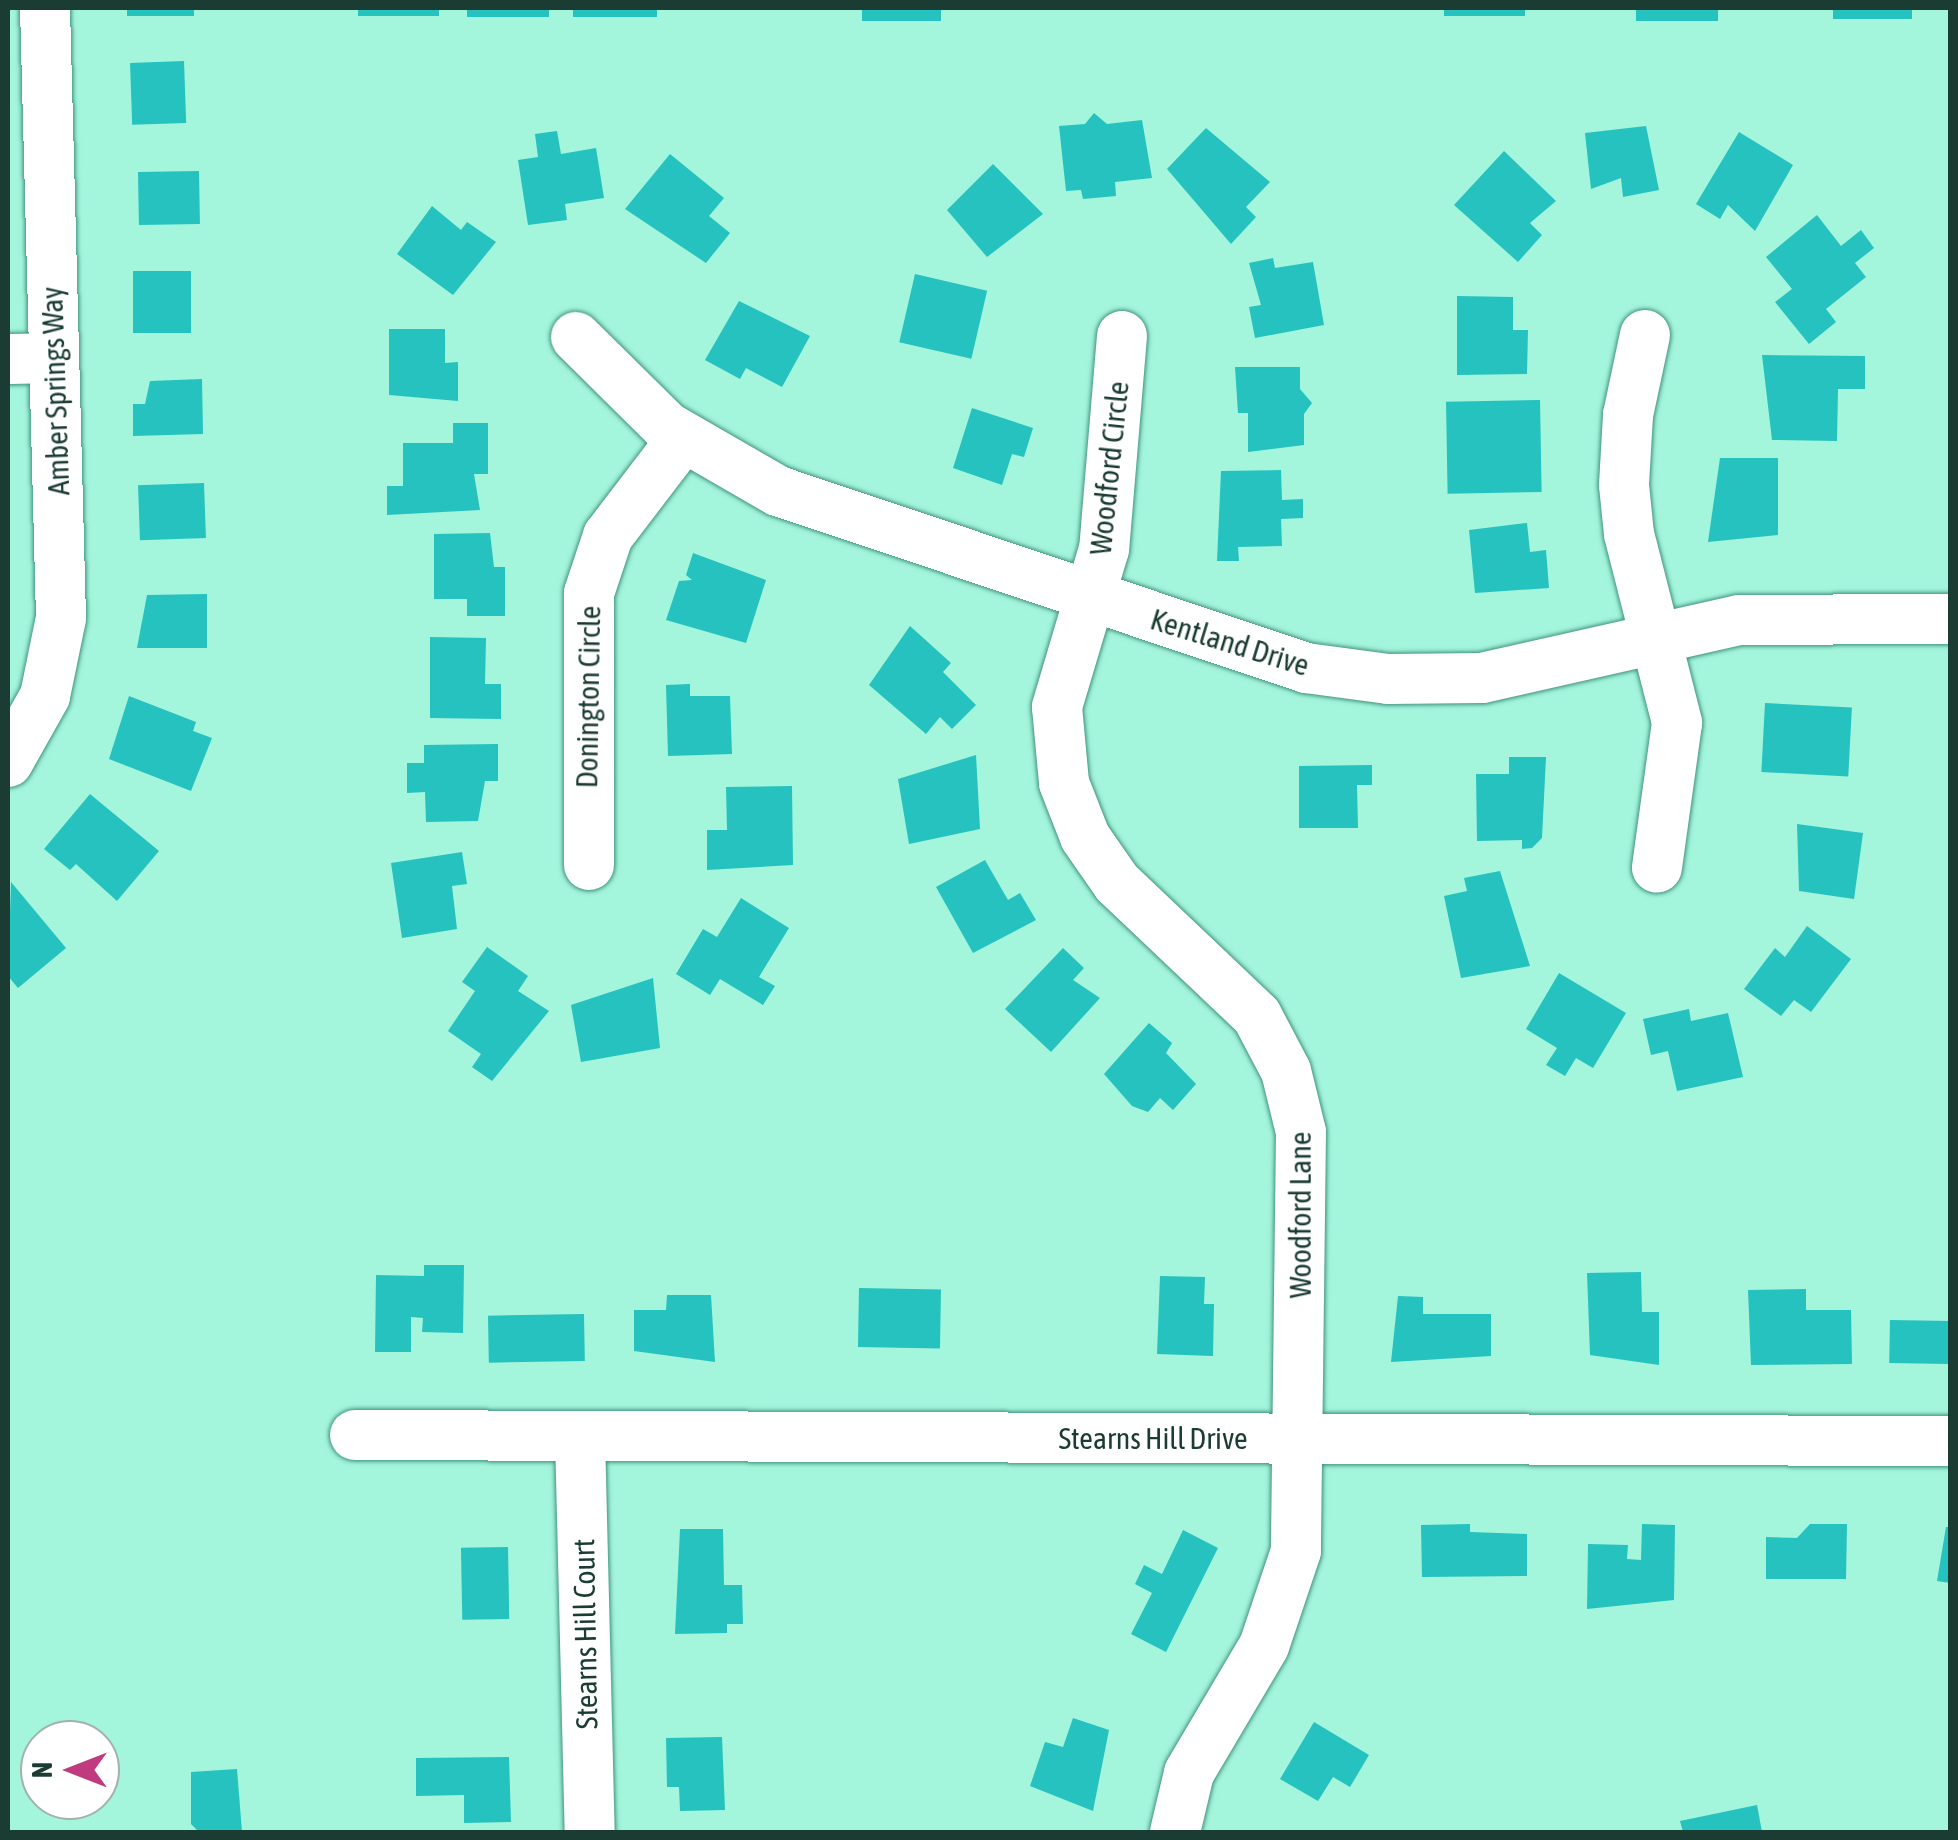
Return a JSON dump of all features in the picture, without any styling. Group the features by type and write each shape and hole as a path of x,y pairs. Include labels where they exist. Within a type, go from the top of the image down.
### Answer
{"street":[{"name":"Amber Springs Way","path":"8,762 34,723 58,648 31,359 45,8"},
{"path":"1644,335 1624,485 1678,723 1657,868"},
{"name":"Woodford Circle","path":"1088,598 1112,500 1122,336"},
{"name":"Kentland Drive","path":"576,337 683,438 793,498 1279,661 1388,679 1498,676 1657,638 1776,617 1950,619"},
{"name":"Donington Circle","path":"589,865 586,605 608,536 683,438"},
{"name":"Woodford Lane","path":"1088,598 1058,707 1072,808 1116,883 1257,1016 1298,1114 1300,1518 1288,1584 1264,1646 1188,1773 1175,1832"},
{"name":"Stearns Hill Drive","path":"356,1435 1950,1441"},
{"name":"Stearns Hill Court","path":"580,1436 590,1832"}],"building":[{"path":"127,8 194,8 194,16 127,16"},
{"path":"358,8 439,8 439,16 358,16"},
{"path":"467,8 549,8 549,17 467,17"},
{"path":"573,8 657,8 657,17 573,17"},
{"path":"862,8 941,8 941,21 862,21"},
{"path":"1444,8 1525,8 1525,16 1444,16"},
{"path":"1636,8 1718,8 1718,21 1636,21"},
{"path":"1833,8 1912,8 1912,19 1833,19"},
{"path":"184,61 186,123 132,125 130,63"},
{"path":"1094,113 1107,124 1142,120 1152,178 1115,182 1116,196 1083,199 1081,190 1066,191 1059,126 1085,124"},
{"path":"1646,126 1659,190 1623,197 1621,178 1591,189 1585,133"},
{"path":"1206,128 1270,182 1246,207 1256,217 1231,244 1167,169"},
{"path":"557,131 561,154 596,148 604,198 565,204 567,220 528,225 518,160 538,157 535,134"},
{"path":"1739,132 1793,165 1755,231 1728,205 1720,219 1696,204"},
{"path":"1504,151 1556,201 1530,223 1542,235 1518,262 1454,205"},
{"path":"670,154 724,198 709,216 730,233 706,263 625,209"},
{"path":"993,164 1043,214 987,257 947,210"},
{"path":"199,171 200,224 139,225 138,172"},
{"path":"432,206 461,230 467,222 496,242 453,295 397,254"},
{"path":"1817,215 1841,246 1861,230 1874,248 1855,263 1866,277 1826,309 1836,322 1809,344 1775,302 1792,289 1766,257"},
{"path":"1273,258 1275,268 1313,262 1324,325 1255,338 1249,307 1261,305 1249,263"},
{"path":"133,271 191,271 191,333 133,333"},
{"path":"915,274 987,291 971,359 899,342"},
{"path":"1457,296 1513,297 1513,330 1528,330 1527,374 1457,375"},
{"path":"739,301 810,336 782,387 746,368 740,379 705,360"},
{"path":"389,329 445,329 445,363 458,362 458,401 389,395"},
{"path":"1762,355 1865,356 1865,389 1838,389 1837,441 1772,440"},
{"path":"1235,367 1300,367 1300,389 1312,403 1304,414 1304,445 1248,452 1248,413 1238,413"},
{"path":"202,379 203,434 133,436 133,404 145,404 150,381"},
{"path":"1540,400 1542,492 1448,494 1446,402"},
{"path":"972,408 1033,428 1024,457 1012,454 1002,485 953,468"},
{"path":"453,423 488,423 488,474 474,474 480,510 387,515 387,486 403,486 403,443 453,443"},
{"path":"1720,458 1778,458 1778,535 1708,542"},
{"path":"1281,470 1282,500 1303,499 1303,518 1281,519 1282,546 1238,547 1239,561 1217,561 1221,471"},
{"path":"204,483 206,538 140,540 138,485"},
{"path":"1527,523 1530,552 1546,550 1549,588 1475,593 1469,530"},
{"path":"490,533 494,567 505,567 505,616 467,616 467,599 434,599 434,534"},
{"path":"693,553 766,580 746,643 666,620 679,581 692,580 686,575"},
{"path":"207,594 207,648 137,648 147,595"},
{"path":"910,626 951,663 943,672 976,705 952,729 940,717 926,734 869,685"},
{"path":"430,637 486,638 485,684 501,684 501,719 430,718"},
{"path":"690,684 690,696 730,696 732,754 668,756 666,685"},
{"path":"129,696 196,722 193,731 212,738 191,791 109,759"},
{"path":"1765,703 1852,708 1848,776 1761,772"},
{"path":"498,744 498,781 485,781 478,821 426,822 425,792 407,793 407,763 424,763 424,745"},
{"path":"976,755 980,829 909,844 898,779"},
{"path":"1509,757 1546,757 1542,838 1532,848 1522,849 1522,840 1477,841 1476,774 1509,774"},
{"path":"1372,765 1372,785 1357,785 1358,828 1299,828 1299,766"},
{"path":"792,786 793,865 707,870 707,830 727,830 726,787"},
{"path":"90,794 159,851 117,901 76,864 70,870 44,849"},
{"path":"1797,824 1863,833 1854,899 1799,891"},
{"path":"462,852 467,884 452,886 457,929 402,938 391,863"},
{"path":"985,860 1008,900 1020,893 1036,920 973,953 936,887"},
{"path":"1500,871 1530,966 1461,978 1444,896 1467,891 1464,878"},
{"path":"11,882 66,948 18,988 8,976"},
{"path":"741,898 789,928 759,977 775,986 763,1005 720,979 710,995 676,974 703,929 717,937"},
{"path":"1807,926 1851,959 1811,1012 1794,1000 1781,1016 1744,989 1775,948 1785,957"},
{"path":"487,947 528,976 518,991 549,1011 492,1081 472,1067 481,1054 448,1031 475,991 462,982"},
{"path":"1063,948 1084,968 1073,980 1100,998 1051,1052 1005,1009"},
{"path":"1559,973 1626,1013 1593,1068 1576,1058 1565,1076 1546,1065 1557,1048 1526,1029"},
{"path":"653,978 660,1048 581,1062 571,1005"},
{"path":"1689,1009 1691,1021 1728,1013 1743,1077 1677,1091 1668,1051 1651,1055 1643,1019"},
{"path":"1149,1023 1172,1043 1166,1053 1196,1084 1173,1110 1160,1098 1148,1112 1132,1106 1104,1074"},
{"path":"424,1265 464,1265 463,1333 422,1332 423,1318 411,1317 411,1352 375,1352 376,1275 424,1276"},
{"path":"1641,1272 1642,1312 1659,1312 1659,1365 1590,1355 1587,1273"},
{"path":"1160,1276 1205,1277 1204,1304 1214,1304 1213,1356 1157,1354"},
{"path":"859,1288 941,1289 940,1348 858,1347"},
{"path":"1806,1289 1806,1310 1851,1310 1852,1364 1751,1365 1748,1290"},
{"path":"667,1295 711,1295 715,1362 634,1351 634,1310 666,1310"},
{"path":"1398,1296 1423,1297 1423,1314 1491,1314 1491,1356 1391,1362"},
{"path":"584,1314 585,1361 489,1363 488,1316"},
{"path":"1890,1320 1950,1321 1949,1364 1889,1363"},
{"path":"1470,1524 1470,1532 1527,1534 1527,1576 1422,1577 1421,1525"},
{"path":"1642,1524 1675,1525 1674,1600 1587,1609 1588,1544 1628,1545 1627,1559 1641,1560"},
{"path":"1810,1524 1847,1524 1846,1579 1766,1579 1766,1537 1797,1538"},
{"path":"1946,1527 1950,1527 1950,1583 1937,1581"},
{"path":"680,1529 723,1529 724,1585 742,1585 743,1624 727,1624 727,1633 675,1634"},
{"path":"1183,1530 1218,1548 1166,1652 1131,1634 1152,1593 1135,1584 1144,1565 1162,1574"},
{"path":"508,1547 509,1619 462,1620 461,1548"},
{"path":"1073,1718 1109,1730 1093,1811 1030,1786 1045,1742 1063,1747"},
{"path":"1314,1722 1369,1755 1350,1787 1333,1777 1318,1801 1280,1779"},
{"path":"722,1737 725,1810 680,1811 679,1787 667,1787 666,1738"},
{"path":"509,1757 511,1822 464,1823 464,1795 416,1796 416,1758"},
{"path":"237,1769 242,1832 199,1832 191,1824 191,1772"},
{"path":"1757,1805 1762,1832 1683,1832 1680,1821"}]}
